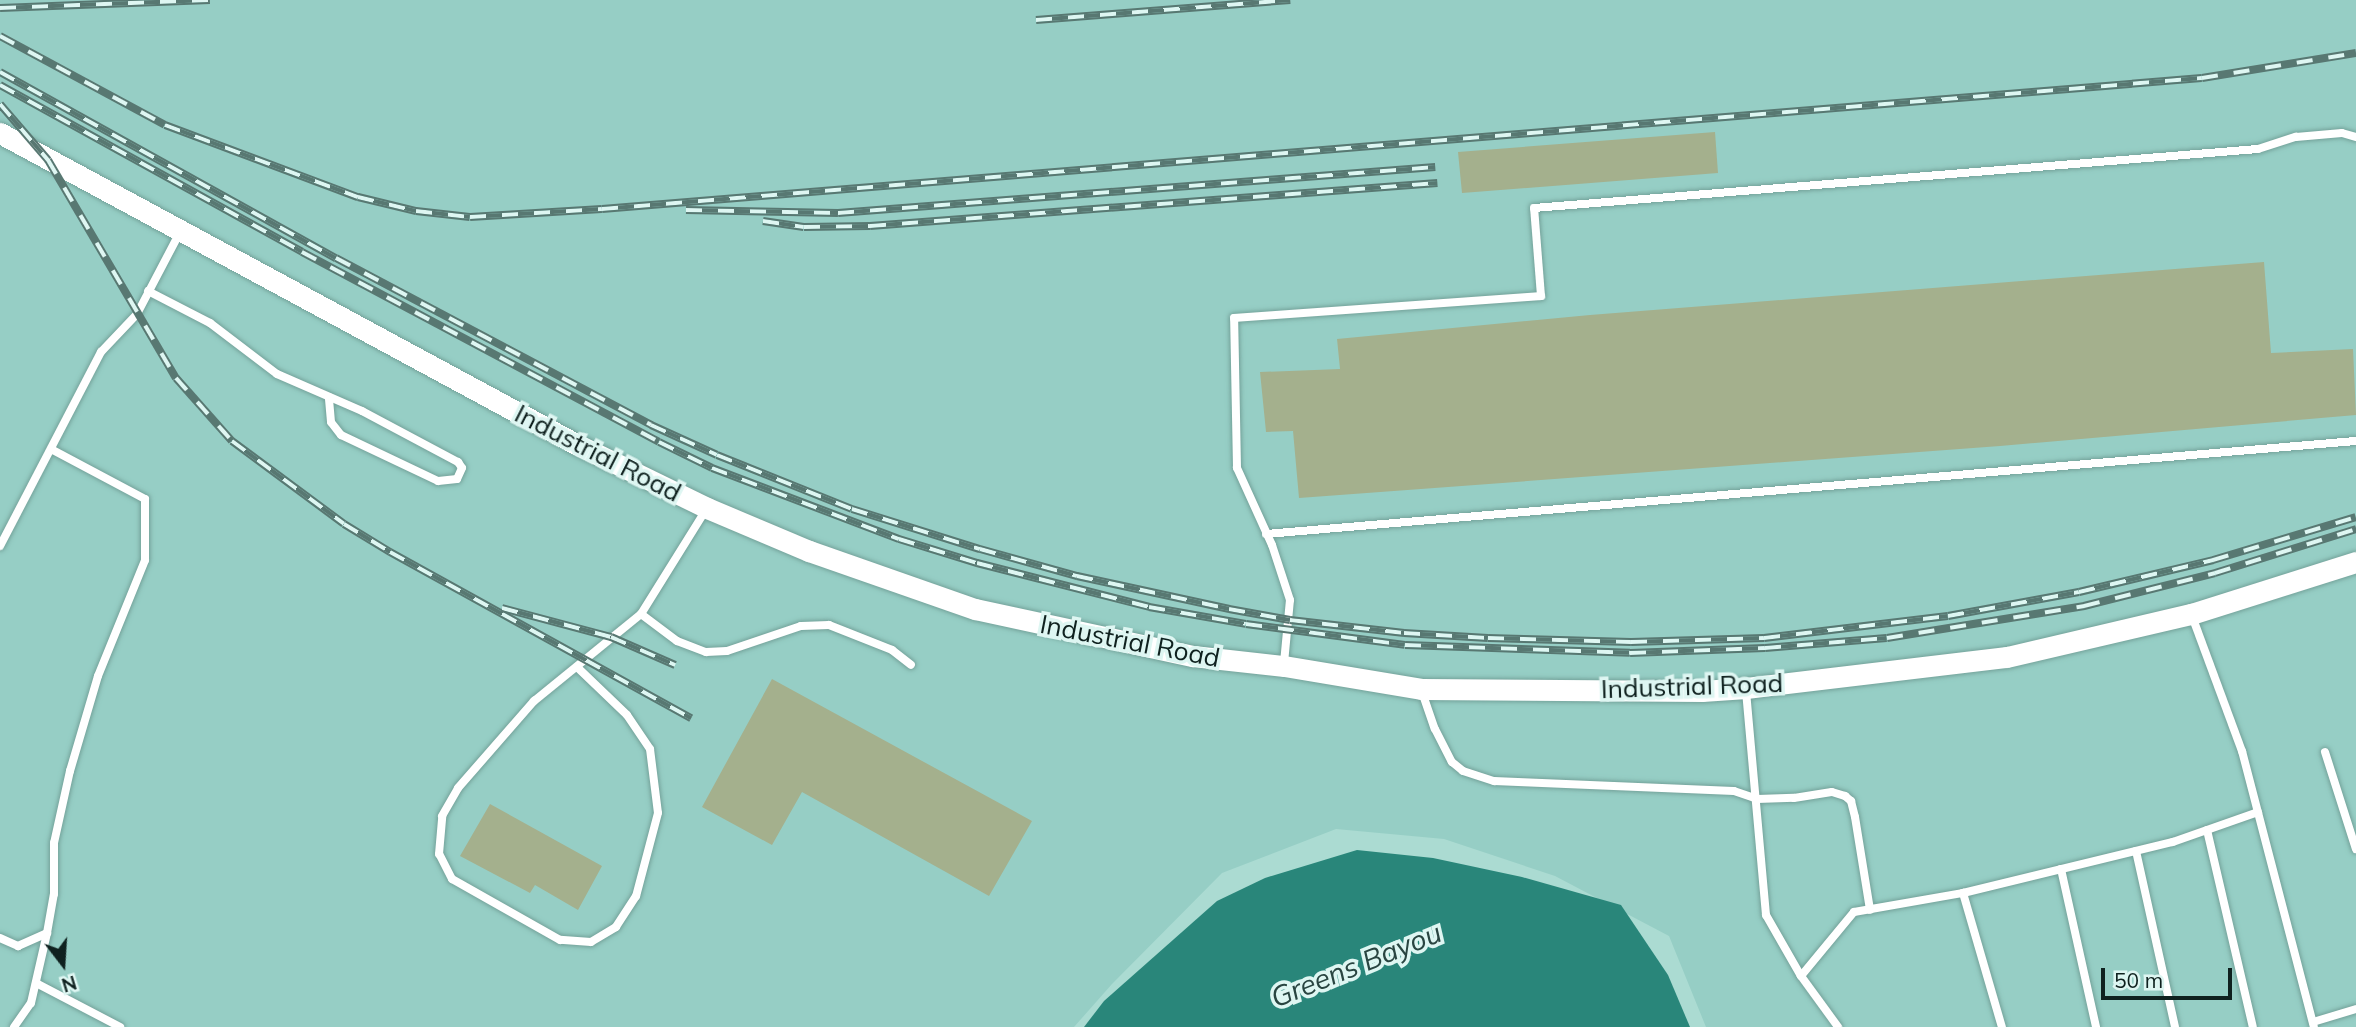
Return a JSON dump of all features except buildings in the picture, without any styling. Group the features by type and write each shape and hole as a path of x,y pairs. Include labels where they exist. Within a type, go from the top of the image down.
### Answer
{"street":[{"name":"Industrial Road","path":"0,133 576,444 707,508 809,551 975,609 1193,656 1284,666 1421,690 1702,691 1746,688 2007,657 2190,614 2356,562"}],"lane":[{"path":"1284,666 1290,600 1266,534 1237,468 1234,318 1541,296 1534,208 2258,149 2308,136 2342,133 2356,136"},
{"path":"0,546 102,352 136,314 180,232"},
{"path":"148,291 210,323 277,374 329,397 458,462 462,468 457,479 438,481 341,435 331,422 329,397"},
{"path":"1266,534 2356,441"},
{"path":"14,1027 31,1003 47,933 54,894 54,843 70,771 98,676 145,559 145,499 51,449"},
{"path":"577,667 627,715 650,749 658,813 636,896 616,927 591,942 560,940 452,879 439,854 442,816 458,788 534,701 641,614 707,508"},
{"path":"641,614 677,641 706,652 727,651 801,626 829,625 892,650 911,664"},
{"path":"2190,614 2242,751 2314,1024 2356,1009"},
{"path":"1746,688 1766,915 1801,976 1838,1027"},
{"path":"1421,690 1441,744 1452,762 1464,771 1494,781 1734,791 1757,799 1794,798 1832,792 1852,801 1870,910"},
{"path":"2325,752 2356,849"},
{"path":"1801,976 1854,912 1963,893 2136,851 2258,812"},
{"path":"2207,830 2253,1027"},
{"path":"2136,851 2175,1027"},
{"path":"2061,869 2096,1027"},
{"path":"1963,893 2001,1027"},
{"path":"0,938 18,946 47,933"},
{"path":"36,983 120,1027"}],"shaded area":[{"path":"0,0 2356,0 2356,1027 1706,1027 1669,936 1555,876 1444,839 1336,829 1222,873 1112,984 1074,1027 0,1027"}],"water":[{"name":"Greens Bayou","path":"1357,850 1433,858 1522,877 1621,905 1668,975 1690,1027 1084,1027 1104,1001 1217,901 1265,878"}],"railway":[{"path":"0,8 210,0"},
{"path":"1036,20 1290,0"},
{"path":"0,36 165,125 358,197 416,211 470,217 602,209 2202,78 2356,53"},
{"path":"0,72 336,258 651,425 717,455 852,509 980,549 1077,576 1229,609 1290,620 1404,633 1488,638 1631,642 1764,638 1948,616 2079,592 2213,560 2356,517"},
{"path":"0,85 302,252 712,468 899,539 977,563 1149,607 1246,624 1405,645 1630,653 1765,648 1887,638 2084,606 2215,573 2356,529"},
{"path":"0,104 48,160 176,378 232,441 344,524 390,552 691,718"},
{"path":"686,210 838,213 1435,167"},
{"path":"763,221 804,227 870,226 1437,183"},
{"path":"502,608 611,637 675,665"}]}
